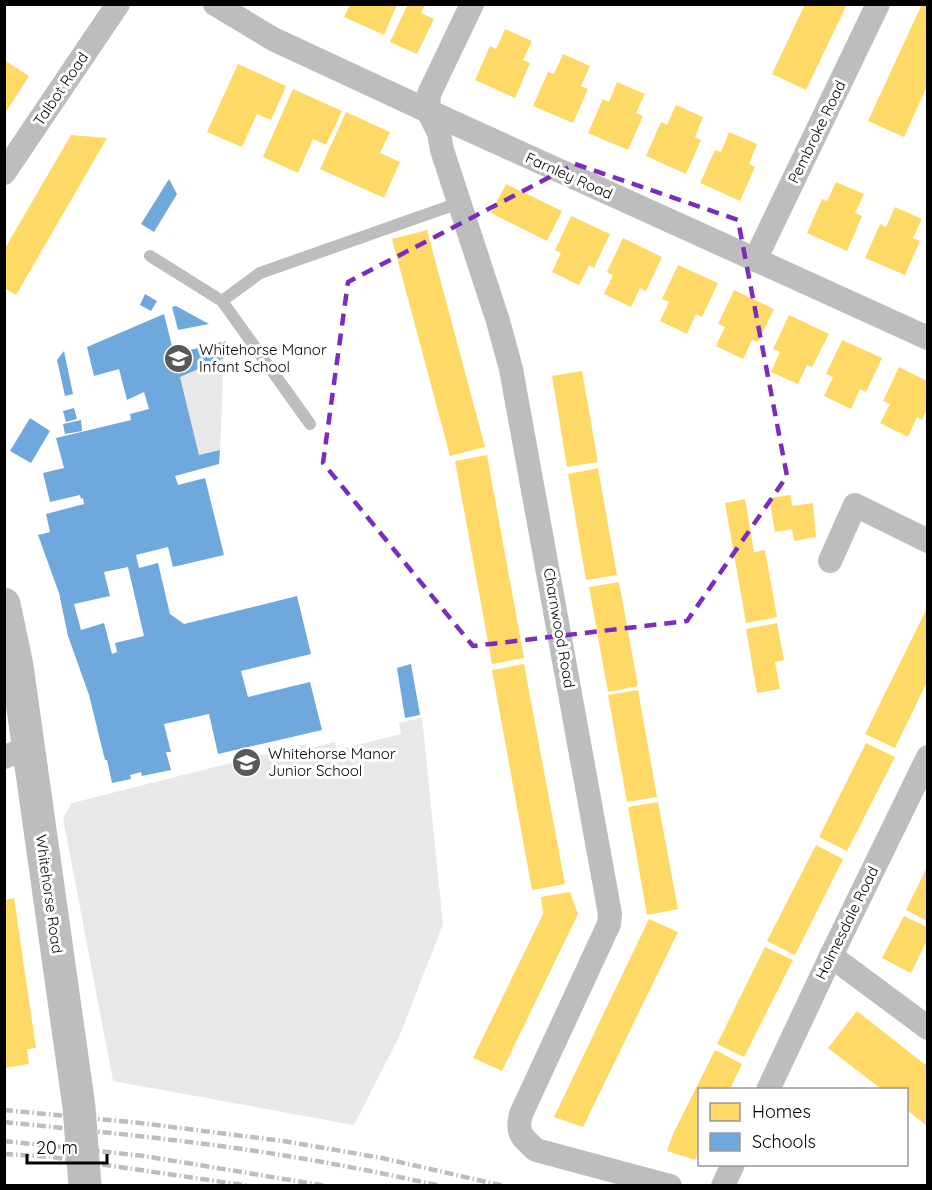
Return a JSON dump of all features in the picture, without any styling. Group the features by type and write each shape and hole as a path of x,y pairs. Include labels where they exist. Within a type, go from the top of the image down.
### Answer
{"main road":[{"name":"Whitehorse Road","path":"4,604 17,666 17,753 79,1107 84,1185"}],"street":[{"name":"Talbot Road","path":"4,173 118,4"},
{"name":"Farnley Road","path":"215,4 273,39 927,338"},
{"path":"428,111 429,94 472,4"},
{"name":"Pembroke Road","path":"755,260 878,4"},
{"name":"Charnwood Road","path":"428,111 439,133 442,150 498,321 511,369 610,914 609,924 521,1114 518,1125 522,1137 536,1150 670,1185"},
{"path":"830,561 855,505 927,541"},
{"name":"Holmesdale Road","path":"768,1088 927,757"},
{"path":"831,956 927,1028"},
{"path":"723,1185 732,1166"}],"lane":[{"path":"222,301 260,273 459,203"},
{"path":"150,256 222,301 310,424"}],"highlighted area":[{"path":"575,164 738,220 787,476 687,621 473,646 323,463 348,282"}],"shaded area":[{"path":"224,358 220,450 199,455 180,377"},
{"path":"422,717 443,924 399,1037 354,1125 113,1081 63,818 72,803 306,744 307,749 335,742 337,750 401,734 399,723"}],"building: Homes":[{"path":"350,4 397,4 384,35 344,17"},
{"path":"408,4 425,4 421,13 434,19 417,54 390,42"},
{"path":"805,4 847,4 806,90 772,74"},
{"path":"922,4 927,4 927,86 904,137 868,121"},
{"path":"505,29 532,41 523,60 530,63 515,98 475,80 490,46 496,49"},
{"path":"563,54 590,66 581,86 588,89 573,123 533,106 548,72 554,74"},
{"path":"4,60 29,76 4,115"},
{"path":"238,64 286,86 271,120 257,114 242,147 207,132"},
{"path":"617,82 645,94 636,113 643,116 628,150 588,133 603,99 609,102"},
{"path":"293,89 342,111 326,145 313,139 298,173 263,157"},
{"path":"676,105 703,117 695,137 701,140 686,174 646,156 661,122 667,125"},
{"path":"346,112 390,132 380,153 400,162 384,198 320,169"},
{"path":"729,132 757,144 749,164 755,167 740,201 700,183 715,150 721,152"},
{"path":"71,135 107,138 16,295 4,288 4,250"},
{"path":"836,182 864,194 855,213 862,216 847,251 807,233 822,199 827,201"},
{"path":"506,184 562,211 547,241 491,213"},
{"path":"895,207 922,219 913,238 920,241 905,275 865,258 880,224 886,227"},
{"path":"571,216 610,234 594,268 589,265 579,285 552,272 561,253 555,250"},
{"path":"427,230 485,447 450,456 392,239"},
{"path":"623,238 662,257 646,291 640,288 631,307 604,294 613,275 607,272"},
{"path":"678,265 718,283 702,317 696,314 687,334 660,321 669,302 662,299"},
{"path":"734,290 774,309 758,342 752,340 743,359 716,346 725,327 718,324"},
{"path":"789,315 829,334 812,367 807,365 798,384 771,372 780,352 773,349"},
{"path":"842,340 882,358 866,392 860,389 851,409 824,396 833,377 826,374"},
{"path":"899,367 927,381 927,409 922,420 917,417 908,437 880,423 890,404 883,401"},
{"path":"582,371 598,462 567,467 552,376"},
{"path":"487,455 524,658 492,664 455,461"},
{"path":"598,468 617,575 586,580 568,474"},
{"path":"791,495 792,506 813,503 816,537 794,541 792,529 775,532 769,498"},
{"path":"745,499 754,552 765,550 777,617 746,623 725,503"},
{"path":"619,582 638,686 608,692 589,587"},
{"path":"927,608 927,682 895,748 865,734"},
{"path":"777,623 784,660 775,662 780,689 757,693 746,629"},
{"path":"524,664 565,884 532,890 492,670"},
{"path":"638,690 657,797 627,802 608,695"},
{"path":"866,743 895,757 847,851 819,837"},
{"path":"658,802 678,909 647,915 628,807"},
{"path":"816,845 843,859 795,955 767,941"},
{"path":"927,867 927,921 906,910"},
{"path":"570,892 578,914 502,1071 473,1058 543,914 541,897"},
{"path":"14,898 36,1048 27,1049 29,1064 4,1068 4,900"},
{"path":"904,916 927,927 927,940 911,973 882,958"},
{"path":"649,919 678,932 583,1127 554,1117"},
{"path":"765,947 793,960 744,1057 717,1044"},
{"path":"857,1011 927,1066 927,1126 908,1111 908,1088 880,1088 828,1048"},
{"path":"715,1050 742,1064 730,1088 698,1088 698,1152 695,1160 667,1151 673,1134"}],"building: Schools":[{"path":"169,179 177,194 154,232 141,224"},
{"path":"145,294 157,301 151,311 140,305"},
{"path":"176,306 209,324 178,330 172,307"},
{"path":"164,314 174,354 226,341 224,358 180,377 199,455 220,450 219,464 175,476 178,485 205,478 224,555 173,567 168,547 136,555 139,568 158,563 170,614 184,624 297,596 311,654 241,671 248,697 310,682 322,730 218,754 209,714 164,724 171,752 166,752 171,770 142,776 141,772 130,775 131,779 112,783 89,695 68,636 59,593 38,535 50,532 46,514 84,504 80,495 50,502 43,473 64,468 56,438 131,420 130,414 149,409 144,392 127,400 119,369 94,376 87,347","holes":["128,567 144,636 115,643 117,652 112,654 104,623 81,630 74,604 110,596 104,572"]},
{"path":"64,351 73,394 65,396 57,360"},
{"path":"74,408 77,419 66,422 63,411"},
{"path":"30,418 50,431 31,463 10,451"},
{"path":"81,420 82,431 65,434 63,424"},
{"path":"411,664 420,715 405,718 397,668"}],"railway":[{"path":"4,1110 140,1123 283,1141 382,1158 504,1186"},
{"path":"4,1122 166,1139 262,1152 441,1186"},
{"path":"4,1141 144,1156 327,1186"},
{"path":"4,1154 51,1157 250,1186"}],"place":[{"name":"Whitehorse Manor Infant School","path":"178,359"},
{"name":"Whitehorse Manor Junior School","path":"247,763"}]}
